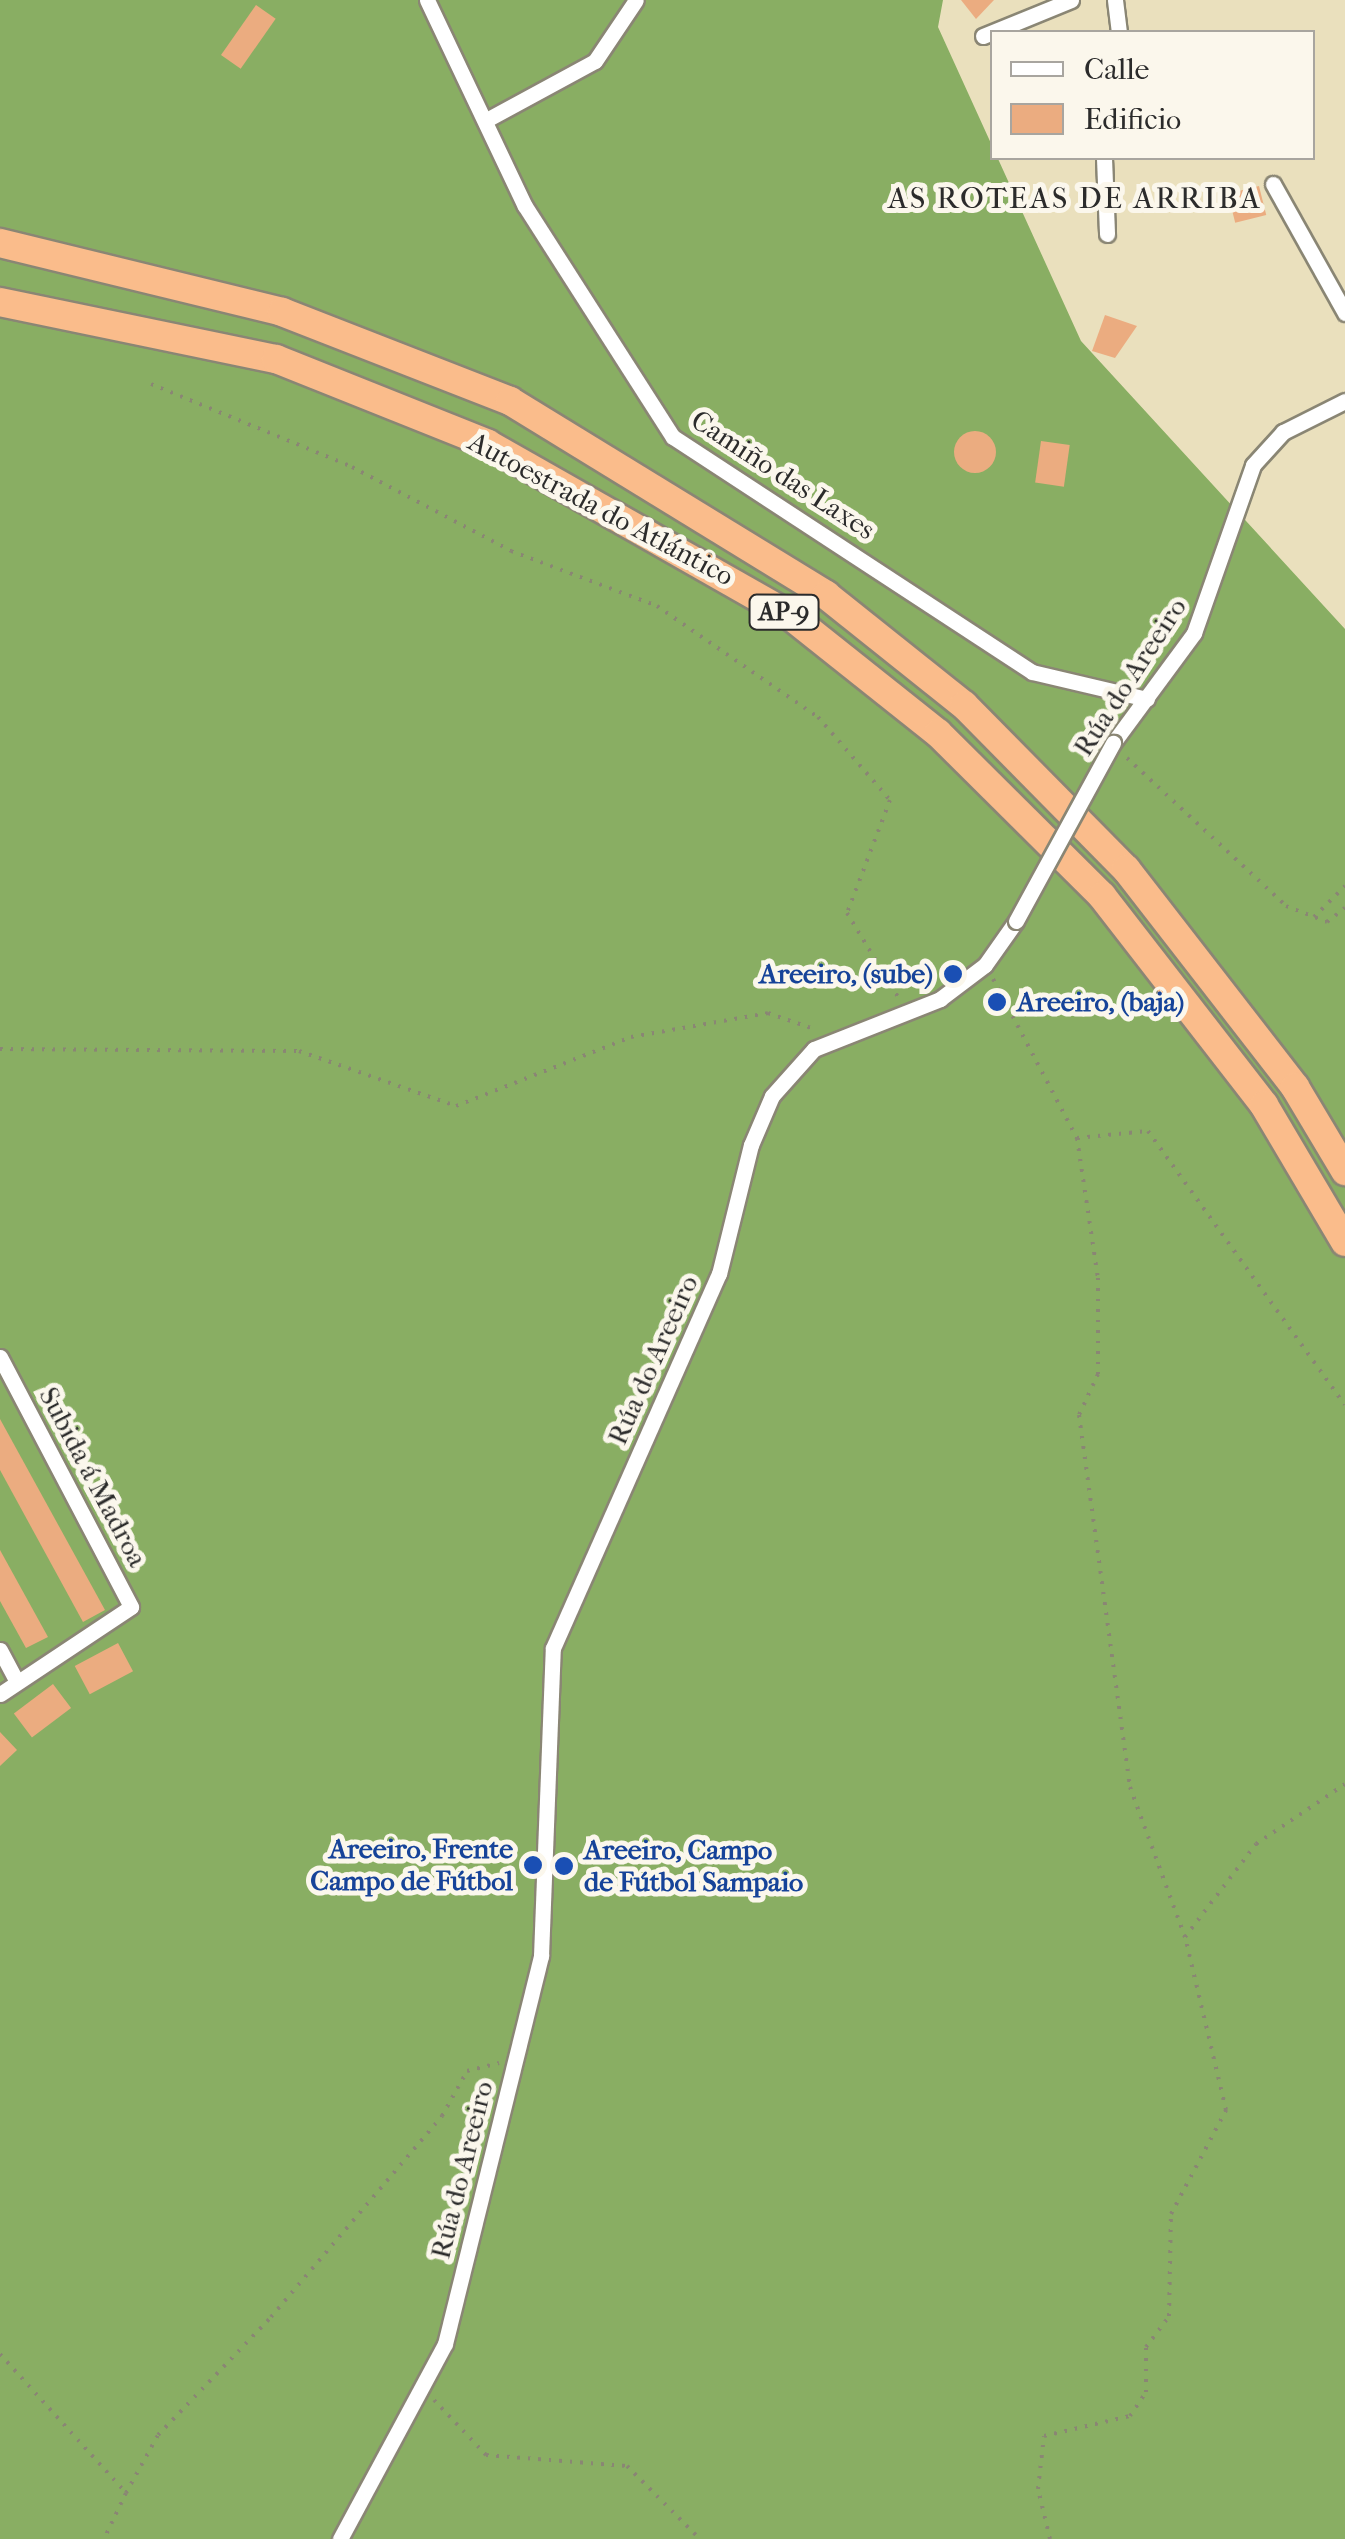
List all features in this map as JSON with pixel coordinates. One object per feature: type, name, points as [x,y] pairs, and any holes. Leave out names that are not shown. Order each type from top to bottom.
[{"type":"highway","name":"Autoestrada do Atlántico","points":[[0,243],[282,312],[510,401],[794,573],[964,706],[1126,869],[1296,1087],[1345,1172]]},
{"type":"highway","name":"Autoestrada do Atlántico","points":[[0,302],[276,359],[488,444],[792,617],[938,733],[1102,896],[1264,1105],[1345,1242]]},
{"type":"street","name":"Camiño das Laxes","points":[[427,0],[490,118],[525,206],[673,436],[1032,672],[1147,698]]},
{"type":"street","points":[[490,118],[595,61],[636,0]]},
{"type":"street","points":[[998,30],[1070,0]]},
{"type":"street","points":[[1116,0],[1119,30]]},
{"type":"street","points":[[983,36],[990,33]]},
{"type":"street","points":[[1104,160],[1107,234]]},
{"type":"street","points":[[1273,184],[1345,313]]},
{"type":"street","name":"Rúa do Areeiro","points":[[340,2539],[445,2344],[514,2063],[546,1915],[553,1648],[719,1274],[734,1196],[772,1096],[788,1072],[837,1038],[910,1014],[986,965],[1016,922],[1114,743],[1212,595],[1253,464],[1284,432],[1345,401]]},
{"type":"street","name":"Subida á Madroa","points":[[0,1357],[130,1597],[124,1616],[0,1694]]},
{"type":"street","points":[[0,1650],[18,1682]]},
{"type":"path","points":[[152,384],[437,510],[511,551],[658,606],[818,717],[890,800],[847,914],[910,1014]]},
{"type":"path","points":[[1114,743],[1235,864],[1314,917],[1328,922],[1345,908]]},
{"type":"path","points":[[1314,917],[1345,886]]},
{"type":"path","points":[[986,965],[1077,1138],[1098,1278],[1098,1374],[1079,1416],[1130,1787],[1186,1937],[1226,2110],[1170,2214],[1169,2316],[1146,2348],[1146,2392],[1130,2416],[1044,2436],[1038,2488],[1050,2539]]},
{"type":"path","points":[[0,1049],[299,1051],[456,1106],[632,1037],[768,1013],[837,1038]]},
{"type":"path","points":[[1077,1138],[1148,1131],[1345,1405]]},
{"type":"path","points":[[1186,1937],[1256,1844],[1345,1784]]},
{"type":"path","points":[[104,2539],[158,2435],[442,2116],[467,2071],[514,2063]]},
{"type":"path","points":[[0,2354],[126,2493]]},
{"type":"path","points":[[426,2382],[444,2420],[486,2455],[627,2466],[700,2539]]},
{"type":"green space","points":[[0,0],[943,0],[938,27],[990,141],[990,160],[999,160],[1081,341],[1345,629],[1345,2539],[0,2539]]},
{"type":"building","points":[[961,0],[994,0],[976,19]]},
{"type":"building","points":[[256,5],[276,19],[241,69],[221,55]]},
{"type":"building","points":[[1259,186],[1266,215],[1235,223],[1228,194]]},
{"type":"building","points":[[1105,315],[1137,326],[1115,358],[1092,351]]},
{"type":"building","points":[[975,431],[990,437],[996,452],[990,467],[975,473],[960,467],[954,452],[960,437]]},
{"type":"building","points":[[1041,441],[1070,445],[1064,487],[1035,483]]},
{"type":"building","points":[[0,1419],[105,1610],[83,1622],[0,1470]]},
{"type":"building","points":[[0,1550],[48,1637],[26,1648],[0,1601]]},
{"type":"building","points":[[118,1643],[133,1671],[90,1694],[75,1666]]},
{"type":"building","points":[[53,1684],[71,1708],[32,1737],[14,1713]]},
{"type":"building","points":[[0,1732],[17,1750],[0,1766]]},
{"type":"place","name":"Areeiro, (sube)","points":[[953,974]]},
{"type":"place","name":"Areeiro, (baja)","points":[[997,1002]]},
{"type":"place","name":"Areeiro, Frente Campo de Fútbol","points":[[533,1865]]},
{"type":"place","name":"Areeiro, Campo de Fútbol Sampaio","points":[[564,1866]]},
{"type":"district","name":"AS ROTEAS DE ARRIBA","points":[[1075,199]]}]
